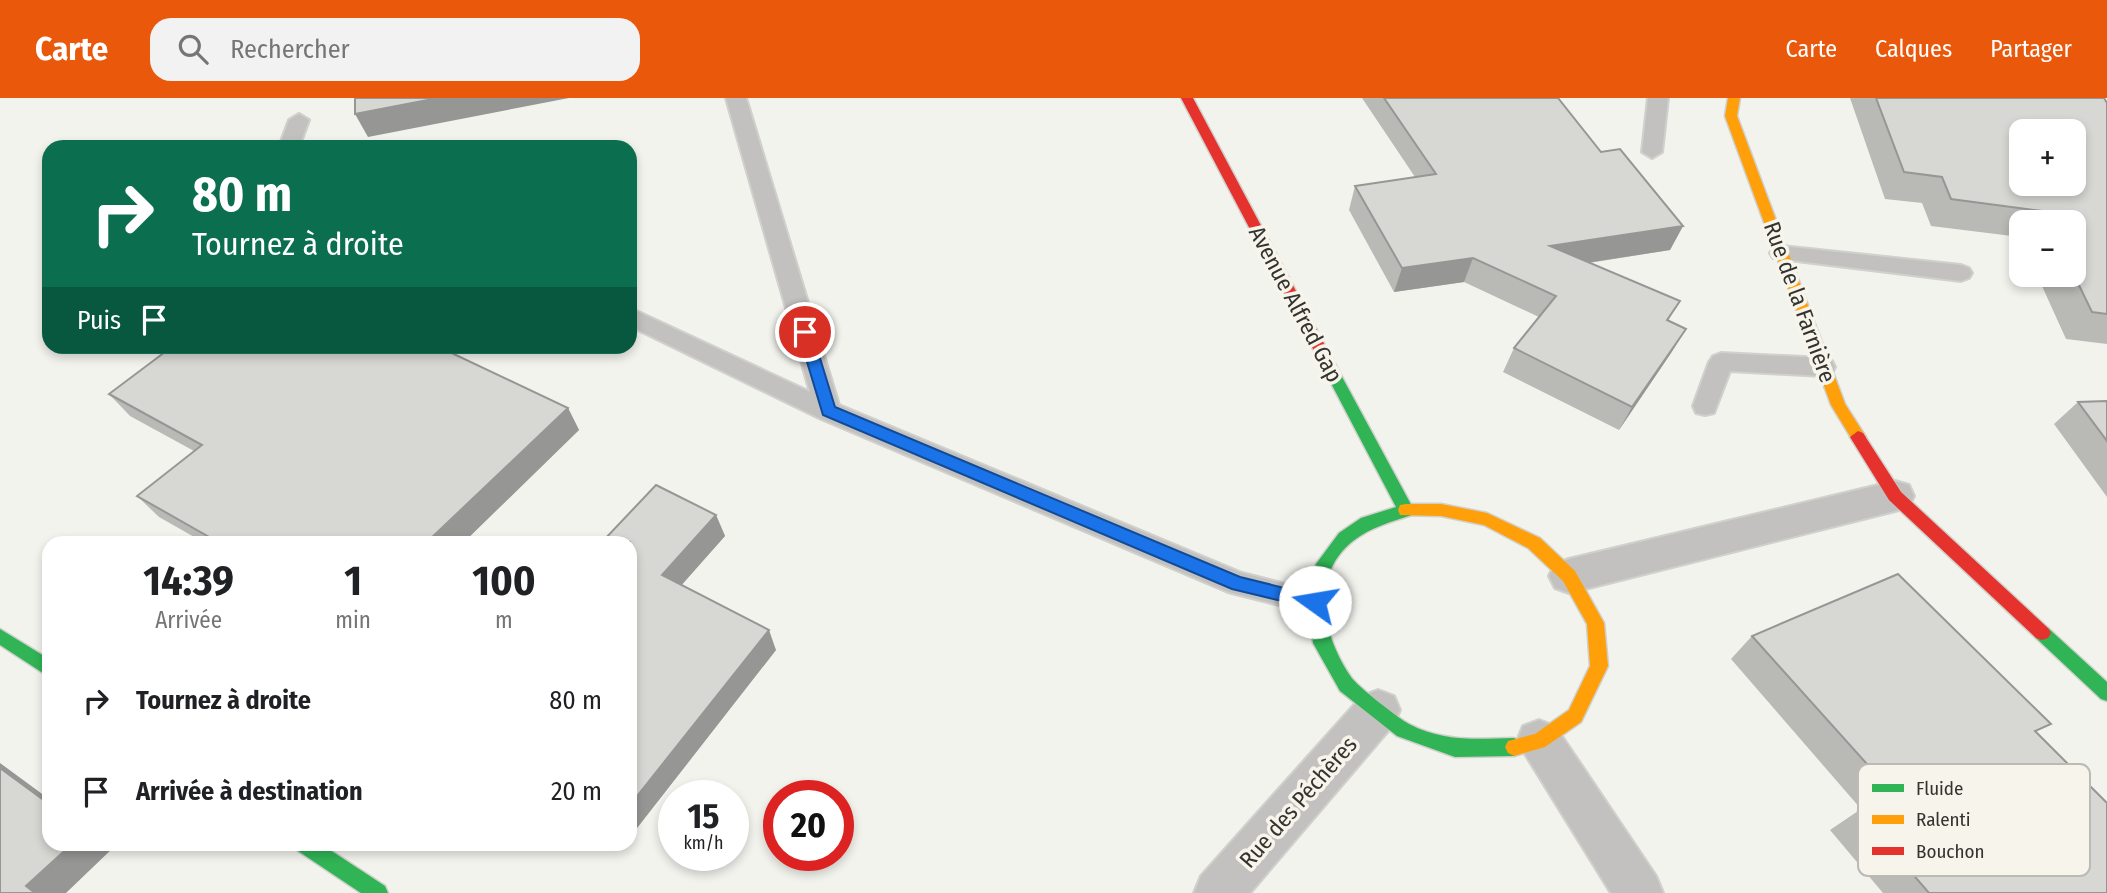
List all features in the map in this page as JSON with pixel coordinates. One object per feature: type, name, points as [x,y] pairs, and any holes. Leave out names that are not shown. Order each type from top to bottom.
[{"type":"street","name":"Avenue Alfred Gap","points":[[1187,98],[1406,510]]},
{"type":"street","name":"Rue de la Farnière","points":[[1734,98],[1731,116],[1838,405],[1895,496],[2107,693]]},
{"type":"street","points":[[1569,576],[1895,496]]},
{"type":"street","points":[[1406,510],[1441,510],[1487,519],[1534,544],[1569,576],[1595,623],[1599,666],[1575,716],[1539,741],[1507,749],[1455,748],[1403,730],[1346,685],[1322,643],[1315,602],[1322,569],[1345,538],[1367,523],[1406,510]]},
{"type":"street","points":[[0,636],[42,664]]},
{"type":"street","name":"Rue des Péchères","points":[[1219,893],[1378,710]]},
{"type":"street","points":[[1539,741],[1639,893]]},
{"type":"street","points":[[315,851],[378,893]]},
{"type":"lane","points":[[736,98],[828,411]]},
{"type":"lane","points":[[1652,152],[1658,98]]},
{"type":"lane","points":[[292,140],[299,120]]},
{"type":"lane","points":[[1781,253],[1961,273]]},
{"type":"lane","points":[[637,319],[828,411],[1238,584],[1315,602]]},
{"type":"lane","points":[[1705,406],[1721,362],[1823,367]]},
{"type":"building","points":[[355,98],[438,98],[355,114]]},
{"type":"building","points":[[1384,98],[1558,98],[1601,152],[1620,149],[1683,226],[1550,246],[1680,301],[1667,320],[1686,329],[1632,407],[1514,348],[1556,296],[1473,258],[1402,268],[1355,186],[1436,174]]},
{"type":"building","points":[[1876,98],[2104,98],[2107,103],[2107,314],[2092,312],[2080,287],[2086,287],[2086,210],[2034,210],[1951,199],[1942,177],[1904,172]]},
{"type":"building","points":[[162,354],[454,354],[568,408],[433,536],[207,536],[137,496],[202,445],[109,394]]},
{"type":"building","points":[[2107,401],[2107,441],[2078,402]]},
{"type":"building","points":[[656,485],[716,515],[662,575],[769,630],[637,796],[637,536],[608,536]]},
{"type":"building","points":[[1898,574],[2051,724],[2035,731],[2068,764],[1867,764],[1752,636]]},
{"type":"building","points":[[0,768],[42,799],[42,851],[64,851],[26,886],[35,893],[0,893]]},
{"type":"building","points":[[2090,786],[2107,803],[2107,893],[1929,893],[1914,876],[2090,876]]},
{"type":"traffic: fast","points":[[1330,368],[1406,510]]},
{"type":"traffic: fast","points":[[1406,510],[1367,523],[1345,538],[1322,569],[1315,602],[1322,643],[1346,685],[1403,730],[1455,748],[1514,747]]},
{"type":"traffic: fast","points":[[2042,633],[2107,693]]},
{"type":"traffic: fast","points":[[0,636],[42,664]]},
{"type":"traffic: fast","points":[[315,851],[378,893]]},
{"type":"traffic: slow","points":[[1734,98],[1731,116],[1838,405],[1858,437]]},
{"type":"traffic: slow","points":[[1406,510],[1441,510],[1487,519],[1534,543],[1569,576],[1595,623],[1599,666],[1575,716],[1539,741],[1514,747]]},
{"type":"traffic: jam","points":[[1187,98],[1330,368]]},
{"type":"traffic: jam","points":[[1858,437],[1895,496],[2042,633]]},
{"type":"route","points":[[805,332],[828,411],[1238,584],[1315,602]]}]
